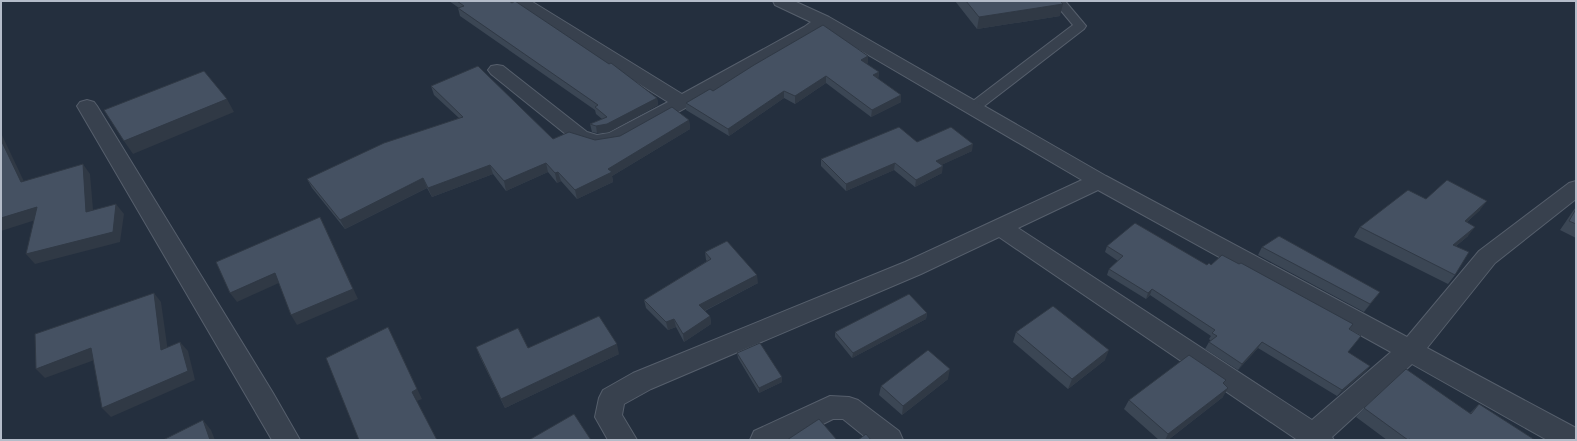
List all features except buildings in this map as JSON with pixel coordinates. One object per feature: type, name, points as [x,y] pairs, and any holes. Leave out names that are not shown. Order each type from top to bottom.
[{"type":"street","points":[[520,1],[592,48],[682,102]]},
{"type":"street","points":[[781,1],[823,21],[974,107],[1099,181],[1572,440]]},
{"type":"street","points":[[497,70],[580,136],[595,142],[614,139],[810,31],[823,21]]},
{"type":"street","points":[[87,106],[286,440]]},
{"type":"street","points":[[623,440],[608,417],[612,398],[642,381],[898,274],[1001,228],[1099,181]]},
{"type":"street","points":[[1001,228],[1314,439],[1410,351],[1487,256],[1576,188]]},
{"type":"street","points":[[764,440],[830,407],[849,408],[889,440]]},
{"type":"lane","points":[[974,107],[1080,26],[1059,1]]}]
